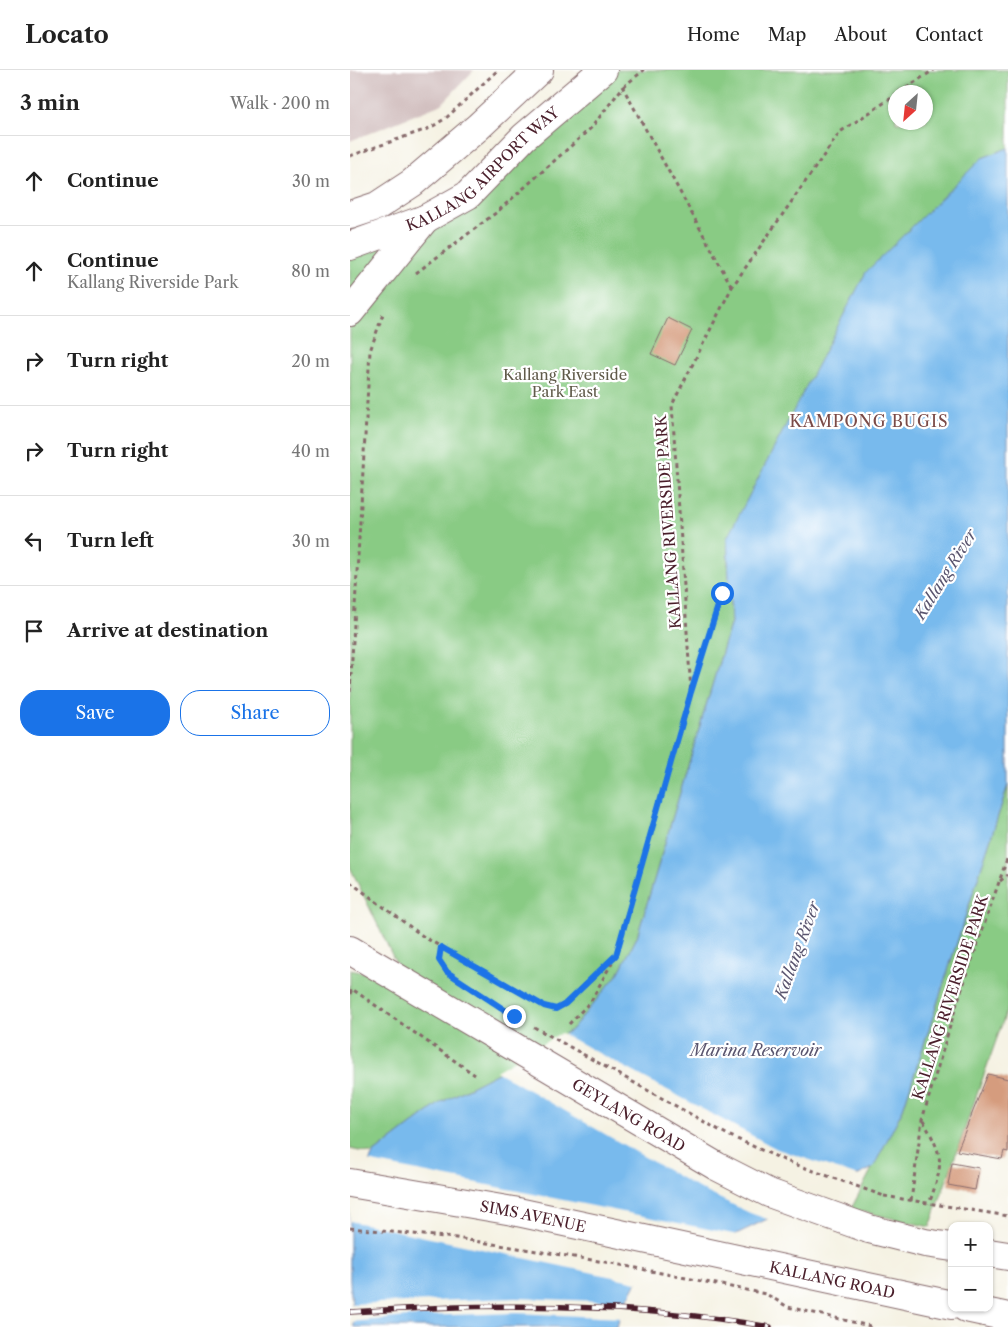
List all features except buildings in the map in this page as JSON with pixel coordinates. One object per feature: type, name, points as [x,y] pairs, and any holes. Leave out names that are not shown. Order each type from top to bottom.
[{"type":"main road","name":"KALLANG AIRPORT WAY","points":[[350,215],[376,206],[412,182],[478,127],[539,70]]},
{"type":"main road","name":"KALLANG AIRPORT WAY","points":[[350,246],[425,219],[468,195],[524,137],[615,79]]},
{"type":"main road","points":[[350,312],[425,219]]},
{"type":"main road","name":"GEYLANG ROAD","points":[[350,950],[716,1166],[769,1193],[869,1229],[948,1247]]},
{"type":"main road","name":"SIMS AVENUE","points":[[350,1182],[512,1211],[715,1253]]},
{"type":"main road","name":"KALLANG ROAD","points":[[715,1253],[948,1304]]},
{"type":"main road","points":[[993,1254],[1008,1256]]},
{"type":"main road","points":[[985,1312],[1008,1317]]},
{"type":"path","points":[[350,156],[430,128],[446,118],[498,70]]},
{"type":"path","points":[[412,276],[510,200],[591,128],[615,79],[644,70]]},
{"type":"path","points":[[910,85],[934,70]]},
{"type":"path","points":[[615,79],[732,287]]},
{"type":"path","name":"KALLANG RIVERSIDE PARK","points":[[569,1024],[591,1001],[616,955],[691,692],[672,405],[732,287],[840,132],[888,100]]},
{"type":"path","points":[[350,692],[370,351],[379,320],[388,306]]},
{"type":"path","points":[[691,692],[722,593]]},
{"type":"path","name":"KALLANG RIVERSIDE PARK","points":[[911,1201],[922,1120],[956,1006],[1008,856]]},
{"type":"path","name":"KALLANG RIVERSIDE PARK","points":[[999,882],[1008,875]]},
{"type":"path","points":[[350,882],[424,937],[544,1006],[556,1009],[565,1004],[616,955]]},
{"type":"path","points":[[441,947],[439,960],[447,972],[507,1011]]},
{"type":"path","points":[[351,991],[474,1075]]},
{"type":"path","points":[[531,1026],[728,1135],[786,1162],[884,1196],[1008,1216]]},
{"type":"path","points":[[922,1120],[938,1147],[940,1166],[929,1204]]},
{"type":"path","points":[[350,1228],[466,1240],[611,1263],[766,1294],[788,1308],[874,1327]]},
{"type":"shaded area","points":[[350,70],[474,70],[442,104],[350,141]]},
{"type":"green space","name":"Kallang Riverside Park East","points":[[603,70],[1008,70],[1008,148],[982,158],[727,538],[731,622],[637,937],[618,974],[571,1030],[498,1073],[440,1103],[373,1154],[350,1149],[350,970],[404,980],[350,867],[350,246],[425,219]]},
{"type":"green space","points":[[1008,785],[1008,1007],[930,1227],[851,1209],[903,1109]]},
{"type":"water","name":"Marina Reservoir","points":[[1008,148],[1008,785],[903,1109],[873,1168],[637,1282],[622,1309],[617,1327],[354,1327],[350,1281],[350,1202],[373,1154],[440,1103],[498,1073],[571,1030],[618,974],[637,937],[731,622],[727,538],[866,272],[982,158]]},
{"type":"pier","points":[[561,1033],[777,1149],[861,1177],[770,1220],[750,1213],[700,1189],[496,1071]]},
{"type":"pier","points":[[367,1161],[738,1235],[641,1283],[350,1221],[350,1196]]},
{"type":"pier","points":[[515,1298],[628,1302],[622,1318],[516,1313],[419,1316],[351,1322],[351,1304]]},
{"type":"railway","points":[[350,1312],[455,1307],[560,1307],[665,1313],[770,1327]]},
{"type":"district","name":"KAMPONG BUGIS","points":[[869,421]]},
{"type":"route","points":[[514,1016],[447,972],[439,960],[441,947],[544,1006],[556,1009],[565,1004],[616,955],[649,845],[691,692],[722,593]]},
{"type":"water label","name":"Kallang River","points":[[945,574]]},
{"type":"water label","name":"Kallang River","points":[[797,950]]}]
